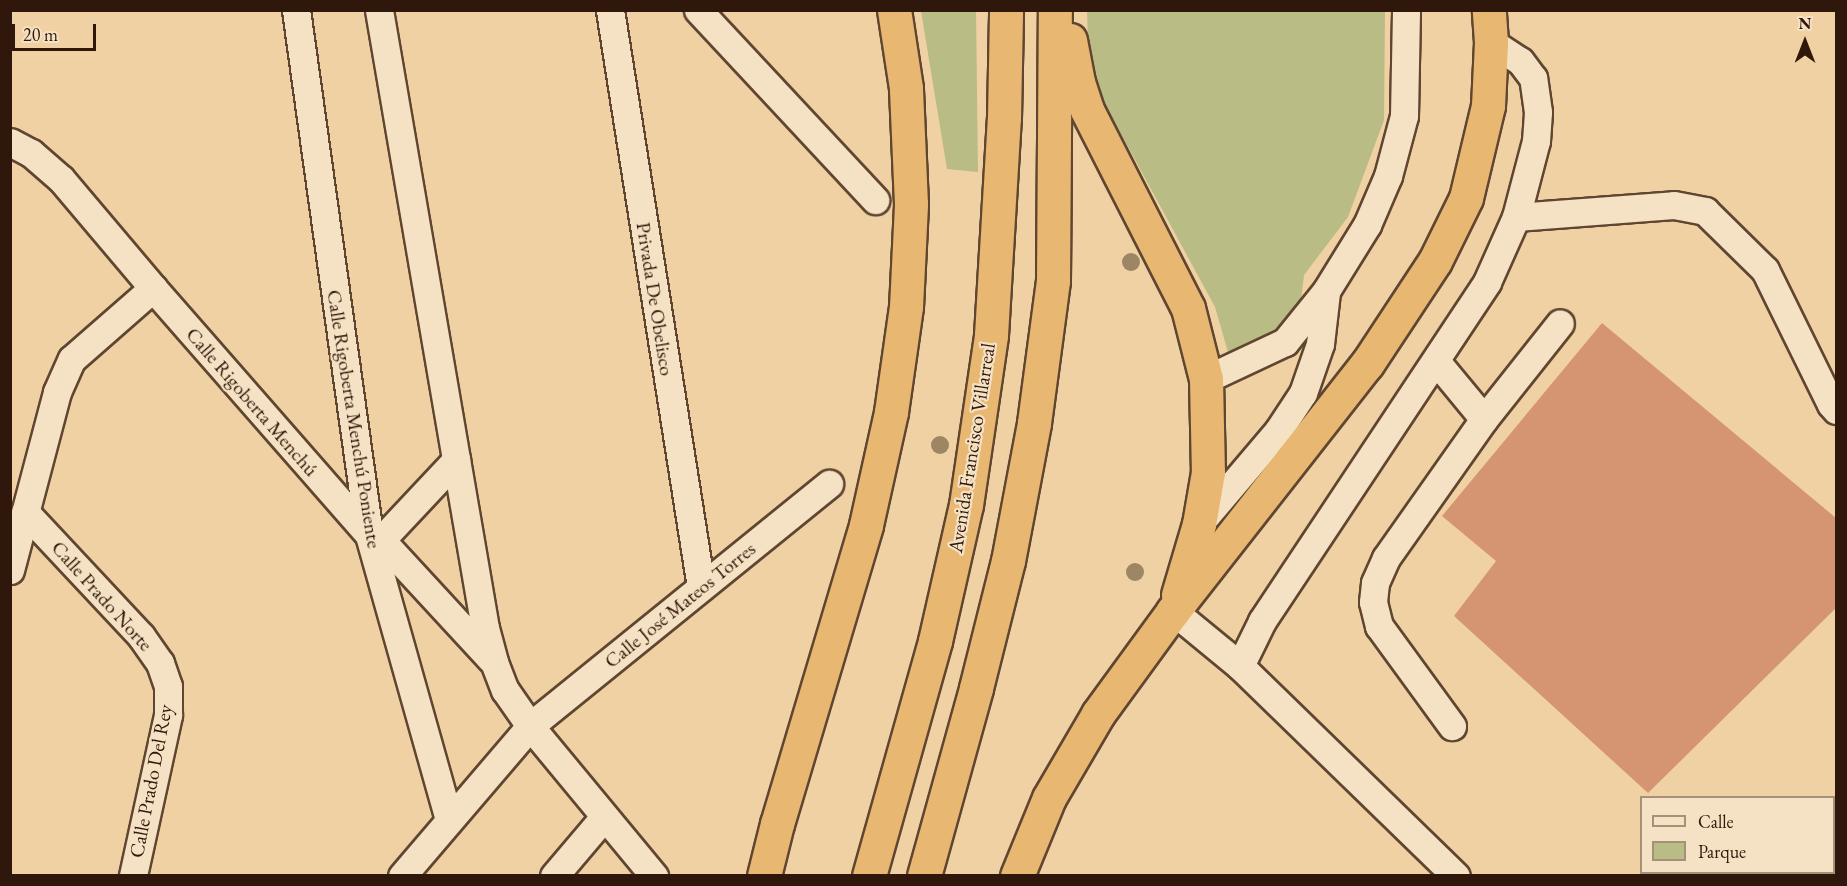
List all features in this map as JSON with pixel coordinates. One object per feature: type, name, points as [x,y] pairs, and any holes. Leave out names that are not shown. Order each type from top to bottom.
[{"type":"highway","points":[[764,876],[777,824],[866,525],[891,412],[906,307],[911,204],[906,88],[894,10]]},
{"type":"highway","name":"Avenida Francisco Villarreal","points":[[868,876],[935,641],[966,505],[991,335],[1004,118],[1006,10]]},
{"type":"highway","points":[[924,876],[976,688],[1008,561],[1034,423],[1053,281],[1055,10]]},
{"type":"highway","points":[[1066,10],[1077,82],[1088,110],[1188,308],[1206,379],[1208,472],[1199,524],[1173,611]]},
{"type":"highway","points":[[1017,876],[1049,798],[1098,714],[1173,611],[1366,364],[1435,261],[1466,198],[1488,106],[1490,26]]},
{"type":"highway","points":[[773,876],[777,824]]},
{"type":"street","name":"Calle Rigoberta Menchú Poniente","points":[[296,10],[375,538],[449,819]]},
{"type":"street","points":[[379,10],[485,628],[494,662],[505,690],[530,726],[654,876]]},
{"type":"street","name":"Privada De Obelisco","points":[[610,10],[701,587]]},
{"type":"street","points":[[698,10],[875,200]]},
{"type":"street","points":[[1206,379],[1285,342],[1326,291],[1367,225],[1388,176],[1404,116],[1406,10]]},
{"type":"street","points":[[1240,666],[1262,621],[1487,282],[1516,217],[1536,141],[1538,112],[1533,78],[1490,26]]},
{"type":"street","name":"Calle Rigoberta Menchú","points":[[10,142],[31,153],[61,179],[153,288],[375,538],[494,662]]},
{"type":"street","points":[[1516,217],[1674,205],[1705,211],[1765,270],[1836,410]]},
{"type":"street","points":[[10,570],[57,392],[72,359],[153,288]]},
{"type":"street","points":[[1199,524],[1278,432],[1303,393],[1320,344],[1326,291]]},
{"type":"street","points":[[1452,726],[1379,626],[1373,602],[1375,583],[1386,558],[1484,419],[1560,322]]},
{"type":"street","points":[[1436,361],[1484,419]]},
{"type":"street","points":[[375,538],[456,460]]},
{"type":"street","name":"Calle José Mateos Torres","points":[[449,819],[530,726],[829,484]]},
{"type":"street","name":"Calle Prado Norte","points":[[25,512],[141,636],[160,663],[168,686]]},
{"type":"street","points":[[1173,611],[1240,666],[1456,876]]},
{"type":"street","name":"Calle Prado Del Rey","points":[[133,876],[168,715],[168,686]]},
{"type":"street","points":[[554,876],[604,817]]},
{"type":"street","points":[[402,876],[449,819]]},
{"type":"green space","points":[[921,11],[976,11],[978,172],[947,169]]},
{"type":"green space","points":[[1087,11],[1385,11],[1384,120],[1348,217],[1304,275],[1299,317],[1249,360],[1228,352],[1215,307],[1089,75]]},
{"type":"building","points":[[1602,323],[1836,518],[1836,608],[1648,793],[1454,616],[1496,561],[1442,516]]}]
